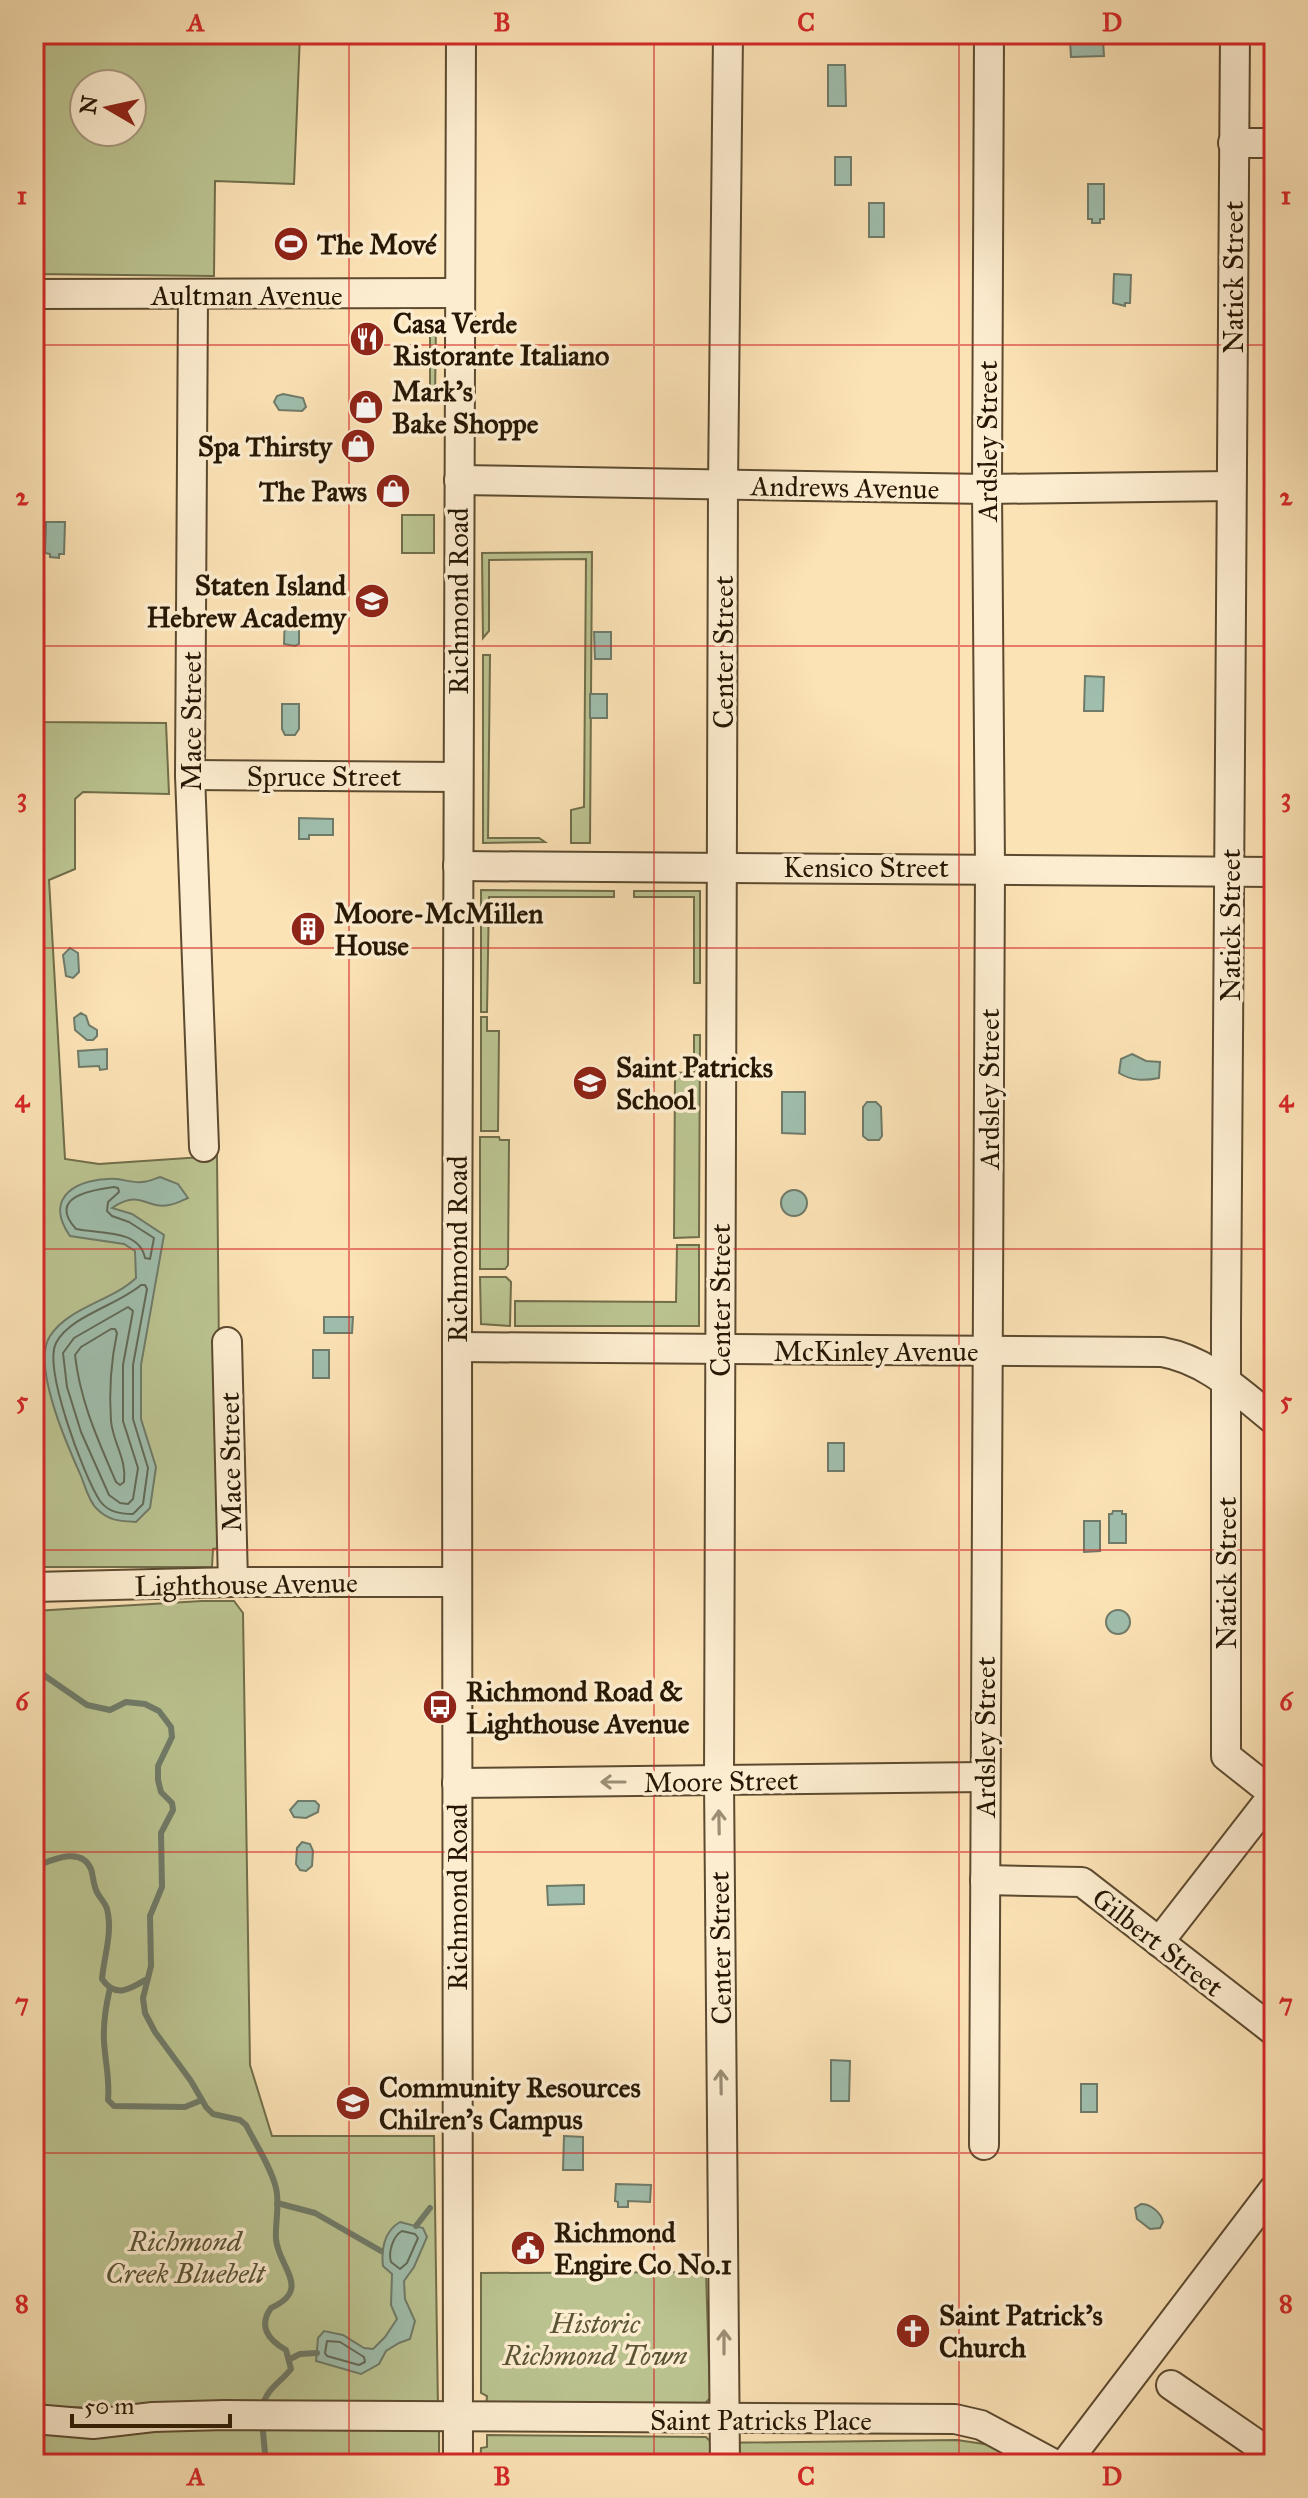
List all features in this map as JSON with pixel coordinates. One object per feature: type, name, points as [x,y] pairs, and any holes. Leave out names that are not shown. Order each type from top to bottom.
[{"type":"street","name":"Richmond Road","points":[[458,2464],[461,34]]},
{"type":"street","name":"Center Street","points":[[725,2464],[719,1781],[723,485],[728,34]]},
{"type":"street","name":"Ardsley Street","points":[[984,2145],[990,868],[987,489],[989,34]]},
{"type":"street","name":"Natick Street","points":[[1235,34],[1226,1756],[1274,1794]]},
{"type":"street","points":[[1233,143],[1274,143]]},
{"type":"street","name":"Aultman Avenue","points":[[34,294],[459,293]]},
{"type":"street","name":"Mace Street","points":[[193,296],[190,775],[204,1147]]},
{"type":"street","name":"Andrews Avenue","points":[[459,480],[987,489],[1231,486]]},
{"type":"street","name":"Spruce Street","points":[[190,775],[458,777]]},
{"type":"street","name":"Kensico Street","points":[[458,866],[1274,872]]},
{"type":"street","name":"Mace Street","points":[[227,1342],[233,1582]]},
{"type":"street","name":"McKinley Avenue","points":[[457,1347],[1162,1352],[1199,1364],[1268,1405]]},
{"type":"street","name":"Lighthouse Avenue","points":[[34,1587],[233,1582],[457,1582]]},
{"type":"street","name":"Moore Street","points":[[457,1783],[984,1777]]},
{"type":"street","points":[[1159,1942],[1274,1794]]},
{"type":"street","name":"Gilbert Street","points":[[985,1880],[1082,1882],[1274,2031]]},
{"type":"street","points":[[1065,2464],[1274,2189]]},
{"type":"street","points":[[1171,2385],[1274,2456]]},
{"type":"street","name":"Saint Patricks Place","points":[[34,2419],[93,2424],[153,2417],[225,2415],[955,2419],[981,2425],[1054,2464]]},
{"type":"green space","points":[[34,34],[300,34],[294,184],[215,181],[214,276],[34,274]]},
{"type":"green space","points":[[430,323],[436,323],[435,398],[430,398]]},
{"type":"green space","points":[[402,515],[434,515],[434,553],[402,553]]},
{"type":"green space","points":[[592,552],[590,843],[571,843],[571,810],[584,807],[586,559],[489,560],[489,631],[483,638],[482,553]]},
{"type":"green space","points":[[34,582],[44,633],[44,722],[166,723],[169,794],[83,792],[75,799],[75,869],[49,880],[65,1159],[99,1164],[217,1156],[221,1548],[213,1549],[212,1567],[34,1567]]},
{"type":"green space","points":[[483,655],[490,655],[488,838],[539,838],[545,842],[483,843]]},
{"type":"green space","points":[[481,890],[614,891],[614,897],[489,897],[487,1012],[481,1012]]},
{"type":"green space","points":[[634,891],[700,891],[700,983],[694,983],[694,897],[634,897]]},
{"type":"green space","points":[[481,1017],[487,1017],[487,1031],[499,1031],[498,1131],[481,1131]]},
{"type":"green space","points":[[694,1035],[700,1035],[699,1237],[674,1238],[675,1073],[694,1072]]},
{"type":"green space","points":[[480,1137],[509,1140],[508,1265],[505,1269],[480,1269]]},
{"type":"green space","points":[[677,1245],[699,1245],[699,1326],[515,1326],[515,1301],[676,1302]]},
{"type":"green space","points":[[480,1277],[506,1277],[511,1282],[510,1326],[481,1324]]},
{"type":"green space","name":"Richmond Creek Bluebelt","points":[[234,1601],[243,1613],[250,2065],[272,2136],[434,2136],[438,2410],[34,2407],[34,1611]]},
{"type":"green space","name":"Historic Richmond Town","points":[[706,2272],[710,2398],[703,2406],[486,2407],[487,2396],[481,2393],[481,2273]]},
{"type":"green space","name":"Historic Richmond Town","points":[[34,2424],[439,2425],[439,2464],[34,2464]]},
{"type":"green space","name":"Historic Richmond Town","points":[[487,2435],[706,2437],[712,2443],[957,2440],[991,2445],[1020,2464],[480,2464],[481,2448],[487,2447]]},
{"type":"water","points":[[1103,40],[1104,56],[1071,57],[1070,41]]},
{"type":"water","points":[[828,65],[845,65],[846,106],[828,106]]},
{"type":"water","points":[[835,157],[851,157],[851,185],[835,185]]},
{"type":"water","points":[[1088,184],[1104,184],[1104,219],[1100,219],[1100,223],[1092,223],[1092,219],[1088,219]]},
{"type":"water","points":[[869,203],[884,203],[884,237],[869,237]]},
{"type":"water","points":[[1114,274],[1131,275],[1130,303],[1125,303],[1125,306],[1113,303]]},
{"type":"water","points":[[283,394],[303,398],[306,407],[302,411],[279,410],[274,402],[277,396]]},
{"type":"water","points":[[46,522],[65,522],[64,554],[59,554],[59,558],[45,553]]},
{"type":"water","points":[[285,615],[299,616],[299,644],[295,646],[284,644]]},
{"type":"water","points":[[594,632],[611,632],[611,659],[595,659]]},
{"type":"water","points":[[1085,676],[1104,677],[1103,711],[1084,711]]},
{"type":"water","points":[[590,694],[607,694],[607,718],[590,718]]},
{"type":"water","points":[[282,704],[299,704],[299,729],[295,735],[285,735],[282,729]]},
{"type":"water","points":[[299,818],[333,819],[333,835],[309,835],[309,839],[299,839]]},
{"type":"water","points":[[70,948],[78,953],[79,972],[73,978],[66,976],[63,955]]},
{"type":"water","points":[[81,1013],[97,1030],[93,1040],[87,1040],[75,1030],[74,1018]]},
{"type":"water","points":[[107,1049],[107,1069],[100,1070],[99,1066],[79,1067],[78,1051]]},
{"type":"water","points":[[1132,1054],[1146,1061],[1160,1062],[1159,1078],[1138,1080],[1119,1073],[1121,1059]]},
{"type":"water","points":[[782,1092],[805,1092],[805,1134],[782,1133]]},
{"type":"water","points":[[867,1102],[876,1102],[881,1107],[882,1136],[879,1140],[868,1140],[863,1136],[863,1107]]},
{"type":"water","points":[[160,1177],[178,1184],[188,1198],[161,1206],[130,1200],[112,1208],[132,1214],[164,1235],[141,1365],[141,1419],[156,1467],[150,1508],[136,1522],[115,1520],[94,1506],[89,1498],[54,1406],[45,1366],[45,1349],[50,1336],[68,1318],[136,1278],[135,1251],[124,1244],[70,1236],[62,1222],[60,1210],[69,1192],[90,1181],[117,1179],[144,1182]]},
{"type":"water","points":[[794,1190],[803,1194],[807,1203],[803,1212],[794,1216],[785,1212],[781,1203],[785,1194]]},
{"type":"water","points":[[324,1317],[353,1317],[352,1333],[324,1333]]},
{"type":"water","points":[[313,1350],[329,1350],[329,1378],[313,1378]]},
{"type":"water","points":[[828,1443],[844,1443],[844,1471],[828,1471]]},
{"type":"water","points":[[1113,1511],[1126,1514],[1126,1543],[1109,1543],[1109,1514]]},
{"type":"water","points":[[1084,1521],[1100,1521],[1100,1551],[1084,1552]]},
{"type":"water","points":[[1118,1610],[1126,1614],[1130,1622],[1126,1630],[1118,1634],[1110,1630],[1106,1622],[1110,1614]]},
{"type":"water","points":[[298,1801],[315,1801],[319,1805],[318,1812],[306,1818],[294,1817],[290,1810]]},
{"type":"water","points":[[302,1842],[310,1844],[313,1851],[312,1866],[306,1871],[300,1870],[296,1864],[297,1848]]},
{"type":"water","points":[[584,1885],[584,1904],[548,1905],[547,1886]]},
{"type":"water","points":[[831,2060],[850,2061],[849,2101],[831,2101]]},
{"type":"water","points":[[1081,2084],[1097,2084],[1097,2112],[1081,2112]]},
{"type":"water","points":[[564,2136],[583,2137],[583,2170],[563,2170]]},
{"type":"water","points":[[616,2184],[651,2185],[650,2202],[628,2201],[628,2207],[618,2207],[615,2201]]},
{"type":"water","points":[[1141,2204],[1151,2207],[1160,2215],[1163,2222],[1160,2228],[1150,2229],[1137,2219],[1135,2208]]},
{"type":"water","points":[[400,2222],[423,2228],[427,2237],[404,2281],[405,2299],[415,2321],[410,2339],[386,2351],[379,2364],[361,2374],[316,2361],[318,2338],[324,2331],[343,2335],[364,2348],[373,2349],[397,2319],[391,2305],[392,2274],[383,2266],[383,2254],[390,2230]]},
{"type":"waterway","points":[[34,1663],[45,1676],[87,1705],[110,1710],[126,1702],[145,1704],[159,1711],[171,1727],[172,1737],[158,1766],[158,1780],[161,1792],[172,1803],[173,1810],[161,1833],[162,1887],[150,1916],[151,1966],[143,1998],[145,2013],[206,2107],[213,2114],[240,2120],[246,2125],[274,2180],[278,2201],[276,2239],[292,2285],[283,2301],[271,2308],[265,2327],[274,2342],[286,2350],[291,2369],[271,2390],[263,2406]]},
{"type":"waterway","points":[[34,1867],[73,1856],[86,1862],[109,1918],[102,1979],[118,1990],[129,1989],[147,1979]]},
{"type":"waterway","points":[[110,1988],[104,2034],[108,2100],[114,2106],[185,2107],[202,2100]]},
{"type":"waterway","points":[[277,2203],[315,2213],[381,2251]]},
{"type":"waterway","points":[[416,2226],[430,2208]]},
{"type":"waterway","points":[[290,2359],[300,2354],[317,2353]]},
{"type":"waterway","points":[[262,2421],[266,2464]]},
{"type":"place","name":"The Mové","points":[[291,244]]},
{"type":"place","name":"Casa Verde Ristorante Italiano","points":[[367,339]]},
{"type":"place","name":"Mark's Bake Shoppe","points":[[366,407]]},
{"type":"place","name":"Spa Thirsty","points":[[358,446]]},
{"type":"place","name":"The Paws","points":[[393,491]]},
{"type":"place","name":"Staten Island Hebrew Academy","points":[[372,601]]},
{"type":"place","name":"Moore-McMillen House","points":[[308,929]]},
{"type":"place","name":"Saint Patricks School","points":[[590,1083]]},
{"type":"place","name":"Richmond Road & Lighthouse Avenue","points":[[440,1707]]},
{"type":"place","name":"Community Resources Chilren's Campus","points":[[353,2103]]},
{"type":"place","name":"Richmond Engire Co No.1","points":[[528,2248]]},
{"type":"place","name":"Saint Patrick's Church","points":[[913,2331]]}]
